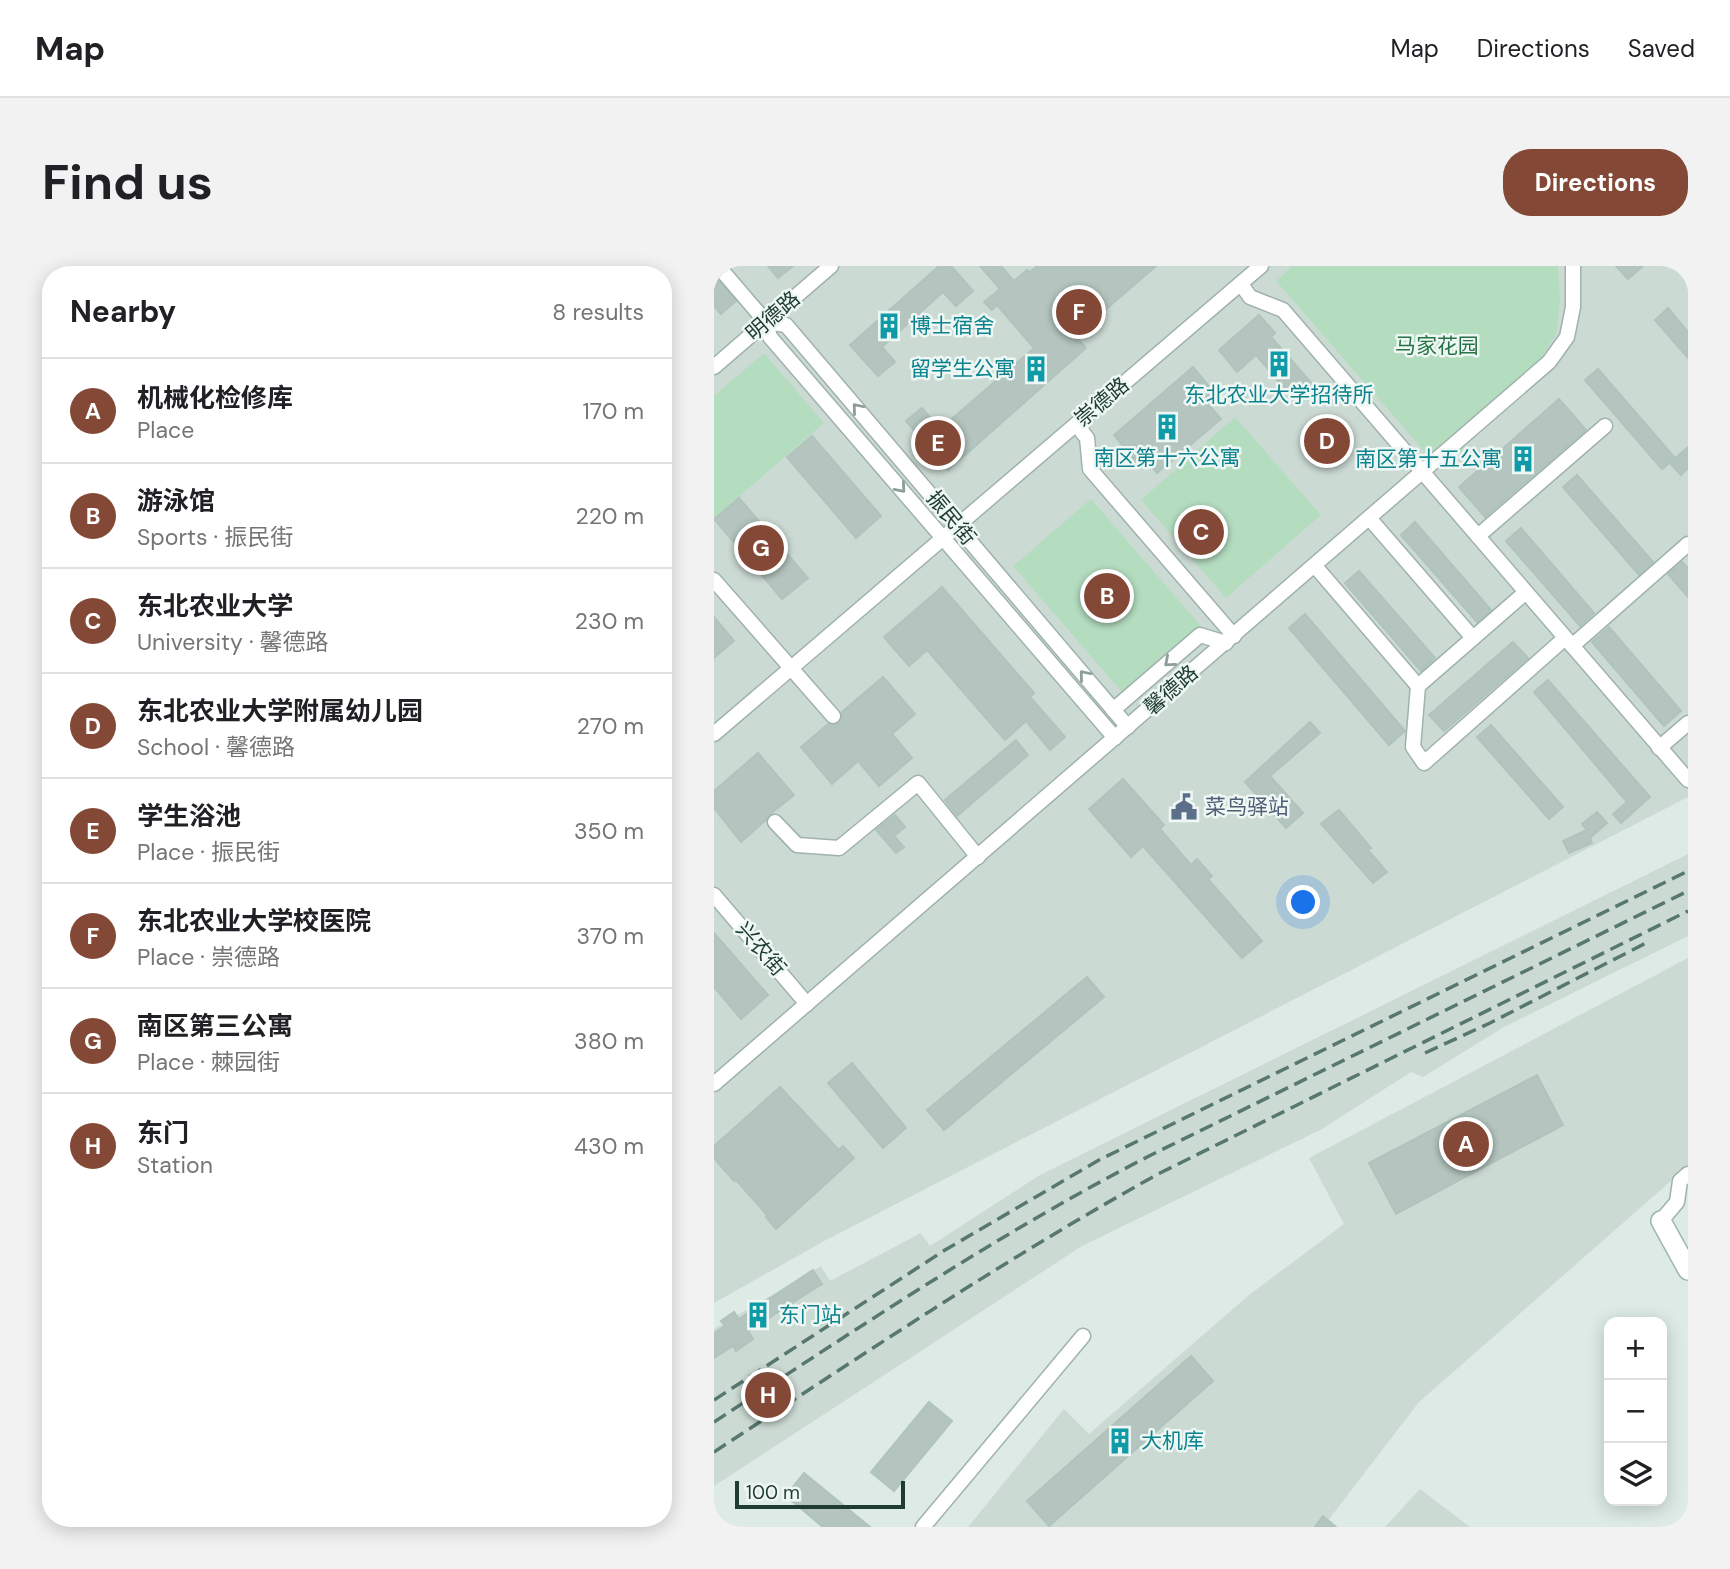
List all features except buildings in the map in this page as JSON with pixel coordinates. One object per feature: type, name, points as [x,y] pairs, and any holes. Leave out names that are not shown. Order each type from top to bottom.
[{"type":"street","name":"振民街","points":[[718,266],[766,322],[770,337],[1115,738]]},
{"type":"street","name":"明德路","points":[[714,367],[831,266]]},
{"type":"street","name":"馨德路","points":[[714,1084],[1549,362],[1567,337],[1573,307],[1573,266]]},
{"type":"street","points":[[1248,273],[1250,297],[1283,310],[1688,780]]},
{"type":"street","name":"崇德路","points":[[714,734],[1248,273]]},
{"type":"street","name":"振民街","points":[[766,322],[786,325],[1128,727]]},
{"type":"street","points":[[822,397],[837,384]]},
{"type":"street","points":[[1082,419],[1090,469],[1230,640]]},
{"type":"street","points":[[1478,536],[1605,426]]},
{"type":"street","points":[[873,456],[887,443]]},
{"type":"street","points":[[1370,519],[1473,638]]},
{"type":"street","points":[[1526,592],[1418,685],[1413,747],[1424,763],[1688,544]]},
{"type":"street","points":[[1315,566],[1418,685]]},
{"type":"street","points":[[714,580],[833,716]]},
{"type":"street","points":[[996,600],[1010,588]]},
{"type":"street","points":[[1113,710],[1200,635],[1230,640]]},
{"type":"street","points":[[1051,663],[1064,651]]},
{"type":"street","points":[[1659,748],[1688,723]]},
{"type":"street","points":[[775,822],[797,845],[839,848],[918,783],[978,857]]},
{"type":"street","name":"兴农街","points":[[714,895],[807,1004]]},
{"type":"street","points":[[1661,1221],[1677,1202],[1680,1181],[1688,1174]]},
{"type":"street","points":[[1661,1221],[1688,1207]]},
{"type":"street","points":[[1661,1221],[1688,1270]]},
{"type":"street","points":[[923,1527],[1083,1336]]},
{"type":"shaded area","points":[[714,266],[1688,266],[1688,797],[826,1240],[714,1303]]},
{"type":"shaded area","points":[[1688,854],[1688,936],[1504,1027],[1423,1077],[1411,1072],[1322,1129],[1082,1246],[714,1486],[714,1329],[821,1266],[830,1281],[921,1233],[930,1246],[1040,1175]]},
{"type":"shaded area","points":[[1688,958],[1688,1166],[1419,1402],[1323,1527],[968,1527],[1064,1409],[1089,1434],[1249,1295],[1344,1224],[1309,1158]]},
{"type":"shaded area","points":[[1420,1489],[1470,1527],[1385,1527]]},
{"type":"green space","name":"马家花园","points":[[1292,266],[1558,266],[1560,301],[1556,334],[1539,361],[1431,459],[1276,281]]},
{"type":"green space","points":[[764,353],[824,423],[714,518],[714,396]]},
{"type":"green space","points":[[1235,417],[1321,515],[1226,598],[1141,500]]},
{"type":"green space","points":[[1091,499],[1201,626],[1123,693],[1013,566]]},
{"type":"railway","points":[[714,1400],[945,1250],[1099,1160],[1688,871]]},
{"type":"railway","points":[[714,1422],[929,1283],[1094,1185],[1688,891]]},
{"type":"railway","points":[[714,1452],[990,1273],[1160,1173],[1688,911]]},
{"type":"railway","points":[[1425,1053],[1490,1023],[1650,941]]},
{"type":"place","name":"东北农业大学校医院","points":[[1079,312]]},
{"type":"place","name":"博士宿舍","points":[[889,326]]},
{"type":"place","name":"东北农业大学招待所","points":[[1279,364]]},
{"type":"place","name":"留学生公寓","points":[[1036,369]]},
{"type":"place","name":"南区第十六公寓","points":[[1167,427]]},
{"type":"place","name":"东北农业大学附属幼儿园","points":[[1327,441]]},
{"type":"place","name":"学生浴池","points":[[938,443]]},
{"type":"place","name":"南区第十五公寓","points":[[1523,459]]},
{"type":"place","name":"东北农业大学","points":[[1201,532]]},
{"type":"place","name":"南区第三公寓","points":[[761,548]]},
{"type":"place","name":"游泳馆","points":[[1107,596]]},
{"type":"place","name":"菜鸟驿站","points":[[1184,807]]},
{"type":"place","name":"机械化检修库","points":[[1466,1144]]},
{"type":"place","name":"东门站","points":[[758,1315]]},
{"type":"place","name":"东门","points":[[768,1395]]},
{"type":"place","name":"大机库","points":[[1120,1441]]}]
